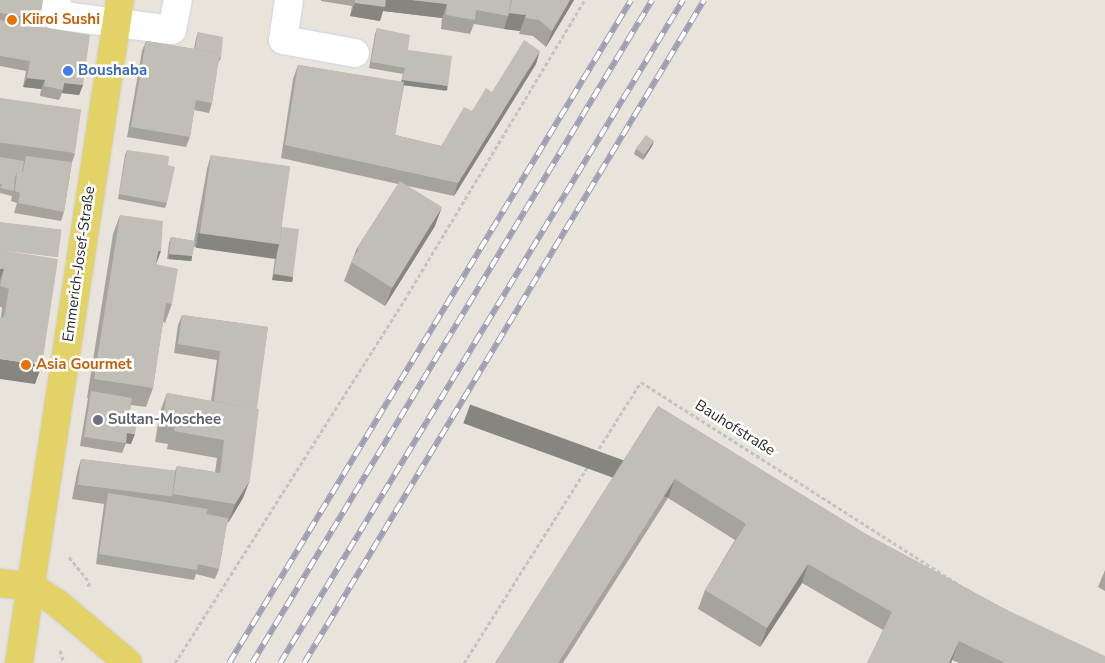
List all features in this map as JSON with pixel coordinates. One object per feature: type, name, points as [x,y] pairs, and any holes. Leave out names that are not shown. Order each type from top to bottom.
[{"type":"main road","name":"Emmerich-Josef-Straße","points":[[19,663],[32,587],[117,12]]},
{"type":"main road","points":[[0,583],[32,587],[58,603],[128,663]]},
{"type":"lane","points":[[57,0],[55,14],[117,12],[172,30],[178,0]]},
{"type":"lane","points":[[289,0],[283,40],[355,53]]},
{"type":"path","points":[[175,663],[408,294],[585,0]]},
{"type":"path","name":"Bauhofstraße","points":[[464,663],[641,382],[972,592]]},
{"type":"path","points":[[61,652],[64,663]]},
{"type":"building","points":[[0,0],[43,0],[40,19],[0,13]]},
{"type":"building","points":[[355,0],[386,0],[385,7],[355,3]]},
{"type":"building","points":[[411,0],[511,0],[508,16],[476,10],[475,20],[446,15],[447,4]]},
{"type":"building","points":[[512,0],[570,0],[552,31],[539,20],[525,18],[526,15],[509,13]]},
{"type":"building","points":[[0,20],[90,35],[83,85],[64,83],[63,90],[44,86],[45,80],[27,78],[30,61],[0,56]]},
{"type":"building","points":[[377,28],[410,35],[408,50],[452,56],[448,86],[402,80],[405,68],[371,62]]},
{"type":"building","points":[[198,32],[223,37],[221,58],[219,58],[220,53],[195,49]]},
{"type":"building","points":[[524,40],[540,51],[458,183],[285,145],[298,65],[404,82],[395,135],[441,146],[464,107],[472,111],[486,88],[492,92]]},
{"type":"building","points":[[146,41],[220,53],[212,103],[196,100],[190,137],[131,127]]},
{"type":"building","points":[[0,98],[81,109],[75,153],[0,142]]},
{"type":"building","points":[[646,135],[654,141],[644,155],[636,149]]},
{"type":"building","points":[[127,150],[169,156],[168,165],[175,167],[167,203],[119,194]]},
{"type":"building","points":[[211,155],[290,166],[279,244],[200,233]]},
{"type":"building","points":[[26,156],[72,162],[64,212],[18,203],[20,193],[15,191],[17,172],[23,172]]},
{"type":"building","points":[[0,157],[24,161],[22,172],[17,172],[15,177],[14,191],[0,188],[2,184],[0,184]]},
{"type":"building","points":[[400,181],[442,207],[392,288],[351,262],[359,249],[357,248]]},
{"type":"building","points":[[120,215],[163,221],[161,251],[158,251],[156,264],[178,269],[172,304],[166,303],[153,388],[94,379]]},
{"type":"building","points":[[0,222],[62,230],[58,257],[0,250]]},
{"type":"building","points":[[282,227],[299,229],[293,277],[274,274]]},
{"type":"building","points":[[171,237],[195,241],[192,256],[169,254]]},
{"type":"building","points":[[0,250],[58,259],[42,365],[0,359],[0,317],[4,317],[9,289],[0,286],[4,269],[0,269]]},
{"type":"building","points":[[182,315],[268,327],[257,409],[214,401],[220,351],[178,344]]},
{"type":"building","points":[[91,391],[132,398],[129,415],[138,416],[135,434],[127,433],[126,443],[84,437]]},
{"type":"building","points":[[167,393],[259,409],[250,480],[235,504],[173,494],[177,466],[220,473],[224,440],[174,431],[175,425],[162,423]]},
{"type":"building","points":[[658,406],[864,533],[1003,608],[1105,656],[1105,663],[1005,663],[959,641],[949,663],[867,663],[892,612],[808,564],[767,628],[705,590],[746,524],[675,479],[558,663],[495,663]]},
{"type":"building","points":[[81,459],[175,471],[172,496],[78,485]]},
{"type":"building","points":[[108,493],[208,509],[206,514],[228,518],[219,569],[198,564],[197,570],[99,554]]},
{"type":"railway","points":[[229,663],[631,0]]},
{"type":"railway","points":[[252,663],[652,0]]},
{"type":"railway","points":[[280,663],[683,0]]},
{"type":"railway","points":[[304,663],[704,0]]},
{"type":"place","name":"Kiiroi Sushi","points":[[12,20]]},
{"type":"place","name":"Boushaba","points":[[68,71]]},
{"type":"place","name":"Asia Gourmet","points":[[26,365]]},
{"type":"place","name":"Sultan-Moschee","points":[[98,420]]}]
